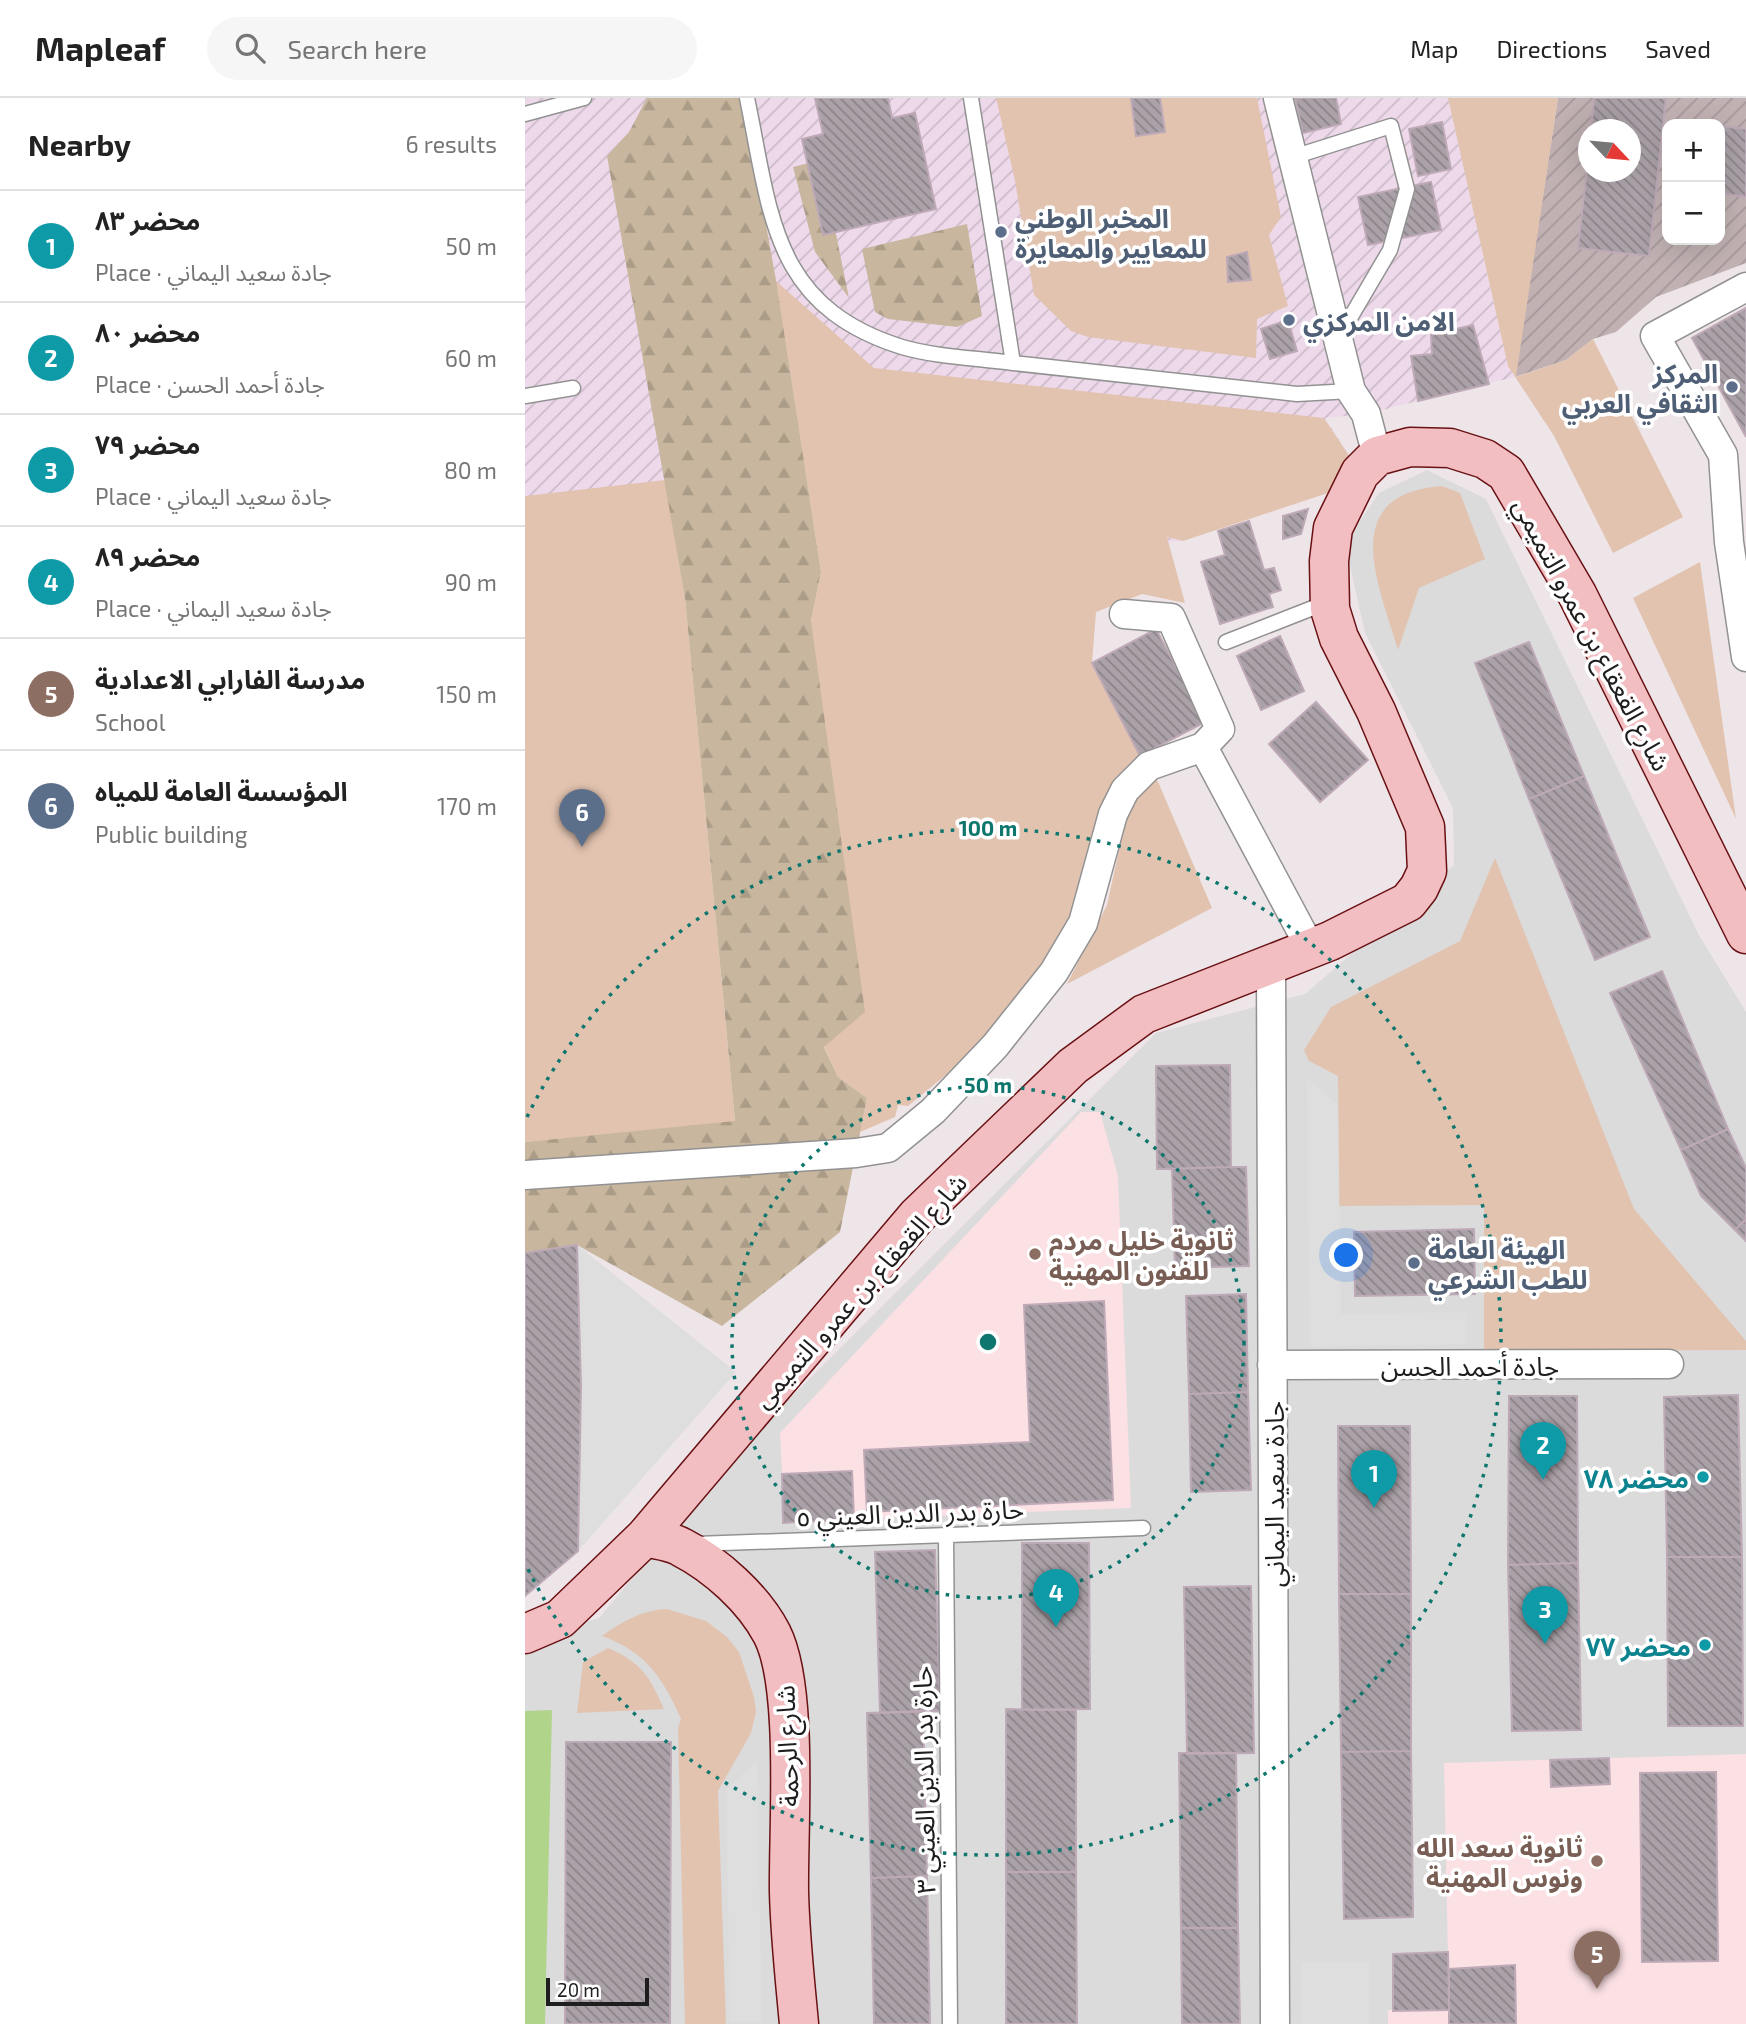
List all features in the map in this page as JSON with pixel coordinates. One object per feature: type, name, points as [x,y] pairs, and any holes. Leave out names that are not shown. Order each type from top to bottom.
[{"type":"main road","name":"شارع القعقاع بن عمرو التميمي","points":[[525,1634],[560,1619],[662,1541],[917,1216],[1073,1066],[1144,1014],[1311,949],[1408,902],[1427,871],[1425,827],[1376,712],[1339,638],[1330,601],[1329,561],[1333,528],[1360,472],[1377,456],[1410,447],[1450,448],[1485,459],[1506,473],[1577,594],[1741,911]]},
{"type":"main road","name":"شارع الرحمة","points":[[662,1541],[709,1564],[755,1608],[773,1635],[783,1669],[787,1703],[789,1895],[799,2024]]},
{"type":"street","points":[[1279,98],[1351,391],[1366,414],[1377,456]]},
{"type":"street","points":[[1746,287],[1655,335],[1723,455],[1729,542],[1746,657]]},
{"type":"street","points":[[525,1175],[856,1153],[888,1147],[933,1111],[995,1046],[1054,972],[1083,923],[1113,814],[1125,790],[1149,766],[1203,747],[1220,729],[1171,618],[1124,614]]},
{"type":"street","points":[[1203,747],[1311,949]]},
{"type":"street","name":"جادة سعيد اليماني","points":[[1271,965],[1275,2024]]},
{"type":"street","name":"جادة أحمد الحسن","points":[[1272,1365],[1669,1364]]},
{"type":"lane","points":[[525,114],[584,98]]},
{"type":"lane","points":[[747,98],[775,233],[797,277],[843,321],[903,347],[1013,363],[1297,394],[1351,391]]},
{"type":"lane","points":[[971,98],[1013,363]]},
{"type":"lane","points":[[1293,157],[1391,126],[1407,189],[1390,250],[1338,338]]},
{"type":"lane","points":[[525,396],[573,388]]},
{"type":"lane","points":[[1226,642],[1330,601]]},
{"type":"lane","name":"حارة بدر الدين العيني ٥","points":[[662,1541],[1143,1528]]},
{"type":"lane","name":"حارة بدر الدين العيني ٣","points":[[946,1535],[950,2024]]},
{"type":"shaded area","name":"المخبر الوطني للمعايير والمعايرة","points":[[525,98],[1448,98],[1508,365],[1515,377],[1366,414],[1325,418],[1352,460],[1183,541],[1170,542],[1070,445],[665,480],[525,535]]},
{"type":"shaded area","points":[[996,98],[1257,98],[1281,217],[1269,235],[1288,306],[1257,319],[1256,358],[1088,337],[1071,331],[1034,295],[1015,181]]},
{"type":"shaded area","points":[[1448,98],[1558,98],[1516,377],[1566,360],[1593,339],[1683,517],[1613,553],[1554,436],[1508,366]]},
{"type":"shaded area","points":[[1558,98],[1746,98],[1746,263],[1656,297],[1616,332],[1593,339],[1566,360],[1515,377]]},
{"type":"shaded area","points":[[776,281],[874,368],[1324,418],[1352,460],[1331,492],[1183,541],[1167,537],[1185,603],[1142,594],[1096,612],[1092,663],[1140,756],[1074,919],[1049,958],[1004,1016],[947,1074],[908,1106],[898,1105],[895,1117],[860,1132],[867,1098],[838,1077],[824,1046],[811,621],[821,572]]},
{"type":"shaded area","points":[[1427,470],[1486,499],[1699,935],[1746,1012],[1746,2024],[525,2024],[525,1640],[599,1618],[756,1432],[1156,1033],[1305,994],[1454,865],[1453,808],[1365,633],[1345,543],[1379,493]]},
{"type":"shaded area","points":[[665,480],[685,598],[735,1122],[525,1142],[525,496]]},
{"type":"shaded area","points":[[1442,486],[1460,493],[1485,559],[1419,588],[1398,650],[1376,572],[1373,547],[1376,524],[1388,506],[1409,493]]},
{"type":"shaded area","points":[[1700,562],[1736,819],[1633,598]]},
{"type":"shaded area","points":[[1156,777],[1212,908],[1067,984],[1107,905],[1124,828],[1136,796]]},
{"type":"shaded area","points":[[1495,858],[1634,1209],[1746,1341],[1746,1350],[1484,1351],[1484,1205],[1339,1206],[1338,1076],[1309,1061],[1304,1050],[1331,1007],[1460,941]]},
{"type":"shaded area","points":[[1307,1078],[1338,1105],[1341,1314],[1466,1312],[1466,1344],[1310,1347]]},
{"type":"shaded area","name":"ثانوية خليل مردم للفنون المهنية","points":[[1081,1112],[1100,1112],[1118,1176],[1131,1508],[854,1519],[852,1471],[782,1474],[780,1433]]},
{"type":"shaded area","points":[[577,1245],[736,1372],[578,1551],[581,1386]]},
{"type":"shaded area","points":[[667,1609],[706,1621],[727,1637],[739,1652],[754,1697],[756,1712],[751,1733],[718,1791],[726,2024],[685,2024],[678,1728],[681,1719],[660,1679],[642,1658],[602,1636],[632,1618]]},
{"type":"shaded area","points":[[608,1648],[637,1665],[654,1688],[664,1709],[577,1713],[583,1662]]},
{"type":"shaded area","name":"ثانوية سعد الله ونوس المهنية","points":[[1746,1754],[1746,2024],[1388,2024],[1388,2010],[1449,2010],[1444,1763]]},
{"type":"shaded area","points":[[757,1761],[762,2022],[730,2022],[726,1789]]},
{"type":"shaded area","points":[[1301,1962],[1369,1962],[1369,2024],[1301,2024]]},
{"type":"green space","points":[[647,98],[743,98],[776,280],[821,572],[811,621],[865,1012],[824,1047],[838,1077],[867,1098],[840,1232],[722,1326],[577,1245],[525,1253],[525,1142],[735,1121],[685,598],[607,156],[629,132]]},
{"type":"green space","points":[[821,160],[849,298],[815,252],[793,167]]},
{"type":"green space","points":[[967,224],[982,316],[957,327],[888,319],[875,312],[862,249]]},
{"type":"green space","points":[[552,1710],[545,2024],[525,2024],[525,1711]]},
{"type":"building","points":[[815,98],[888,98],[892,118],[915,113],[936,209],[823,235],[802,139],[823,134]]},
{"type":"building","points":[[1131,98],[1160,98],[1165,132],[1136,136]]},
{"type":"building","points":[[1295,98],[1336,98],[1341,124],[1303,133]]},
{"type":"building","points":[[1594,98],[1666,98],[1649,256],[1578,248],[1585,182],[1641,182],[1641,119],[1592,119]]},
{"type":"building","points":[[1442,122],[1451,169],[1418,176],[1409,129]]},
{"type":"building","points":[[1725,127],[1746,129],[1746,197],[1725,194]]},
{"type":"building","points":[[1431,182],[1441,230],[1368,245],[1358,197]]},
{"type":"building","points":[[1247,252],[1251,280],[1228,282],[1227,257]]},
{"type":"building","name":"المركز الثقافي العربي","points":[[1746,308],[1746,437],[1692,338]]},
{"type":"building","points":[[1288,320],[1297,351],[1270,359],[1261,329]]},
{"type":"building","points":[[1473,325],[1489,384],[1418,401],[1411,356],[1432,354],[1431,335]]},
{"type":"building","points":[[1308,509],[1301,534],[1283,539],[1283,516]]},
{"type":"building","points":[[1249,521],[1264,570],[1274,568],[1281,590],[1269,594],[1273,607],[1220,624],[1201,562],[1225,555],[1218,531]]},
{"type":"building","points":[[1156,629],[1205,722],[1140,756],[1092,663]]},
{"type":"building","points":[[1280,636],[1304,691],[1261,710],[1237,656]]},
{"type":"building","points":[[1529,642],[1584,776],[1529,799],[1475,663]]},
{"type":"building","points":[[1316,702],[1368,760],[1320,802],[1269,744]]},
{"type":"building","points":[[1584,776],[1650,937],[1595,960],[1529,799]]},
{"type":"building","points":[[1662,971],[1728,1129],[1681,1150],[1610,993]]},
{"type":"building","points":[[1230,1065],[1231,1167],[1157,1169],[1156,1066]]},
{"type":"building","points":[[1728,1129],[1746,1168],[1746,1219],[1735,1230],[1701,1196],[1681,1150]]},
{"type":"building","points":[[1246,1167],[1249,1266],[1175,1268],[1172,1169]]},
{"type":"building","points":[[1746,1219],[1746,1241],[1735,1230]]},
{"type":"building","name":"الهيئة العامة للطب الشرعي","points":[[1474,1229],[1475,1294],[1355,1296],[1354,1232]]},
{"type":"building","points":[[577,1245],[581,1386],[578,1551],[525,1596],[525,1253]]},
{"type":"building","points":[[1246,1294],[1248,1392],[1189,1394],[1186,1296]]},
{"type":"building","points":[[1104,1301],[1113,1500],[867,1512],[864,1450],[1030,1442],[1024,1305]]},
{"type":"building","points":[[1248,1392],[1251,1490],[1191,1492],[1189,1394]]},
{"type":"building","name":"محضر ٧٨","points":[[1738,1395],[1742,1557],[1667,1557],[1664,1397]]},
{"type":"building","points":[[1509,1396],[1577,1396],[1578,1563],[1508,1565]]},
{"type":"building","points":[[1338,1426],[1410,1426],[1411,1594],[1339,1594]]},
{"type":"building","points":[[852,1471],[854,1519],[783,1523],[782,1474]]},
{"type":"building","points":[[1022,1543],[1089,1543],[1090,1709],[1022,1710]]},
{"type":"building","points":[[935,1550],[940,1711],[880,1713],[875,1552]]},
{"type":"building","name":"محضر ٧٧","points":[[1667,1557],[1742,1557],[1743,1726],[1668,1726]]},
{"type":"building","points":[[1578,1563],[1581,1730],[1512,1731],[1508,1565]]},
{"type":"building","points":[[1251,1586],[1254,1753],[1187,1754],[1184,1587]]},
{"type":"building","points":[[1339,1594],[1411,1594],[1411,1751],[1341,1752]]},
{"type":"building","points":[[1006,1709],[1076,1710],[1076,1872],[1006,1872]]},
{"type":"building","points":[[923,1711],[927,1876],[871,1878],[867,1713]]},
{"type":"building","points":[[566,1742],[671,1742],[670,2024],[565,2024]]},
{"type":"building","points":[[1411,1751],[1413,1917],[1344,1919],[1341,1752]]},
{"type":"building","points":[[1179,1753],[1236,1753],[1238,1928],[1181,1928]]},
{"type":"building","points":[[1609,1758],[1610,1784],[1551,1787],[1550,1760]]},
{"type":"building","points":[[1716,1772],[1718,1961],[1642,1962],[1640,1773]]},
{"type":"building","points":[[1006,1872],[1076,1872],[1077,2024],[1006,2024]]},
{"type":"building","points":[[927,1876],[930,2024],[874,2024],[871,1878]]},
{"type":"building","points":[[1181,1928],[1238,1928],[1240,2024],[1182,2024]]},
{"type":"building","points":[[1448,1952],[1449,2010],[1393,2011],[1393,1954]]},
{"type":"building","points":[[1515,1965],[1516,2024],[1449,2024],[1449,1969]]},
{"type":"place","name":"المخبر الوطني للمعايير والمعايرة","points":[[1001,232]]},
{"type":"place","name":"الامن المركزي","points":[[1289,320]]},
{"type":"place","name":"المركز الثقافي العربي","points":[[1732,387]]},
{"type":"place","name":"المؤسسة العامة للمياه","points":[[582,847]]},
{"type":"place","name":"ثانوية خليل مردم للفنون المهنية","points":[[1035,1254]]},
{"type":"place","name":"الهيئة العامة للطب الشرعي","points":[[1414,1263]]},
{"type":"place","name":"محضر ٧٨","points":[[1703,1477]]},
{"type":"place","name":"محضر ٨٠","points":[[1543,1480]]},
{"type":"place","name":"محضر ٨٣","points":[[1374,1508]]},
{"type":"place","name":"محضر ٨٩","points":[[1056,1627]]},
{"type":"place","name":"محضر ٧٩","points":[[1545,1644]]},
{"type":"place","name":"محضر ٧٧","points":[[1705,1645]]},
{"type":"place","name":"ثانوية سعد الله ونوس المهنية","points":[[1597,1861]]},
{"type":"place","name":"مدرسة الفارابي الاعدادية","points":[[1597,1989]]}]
